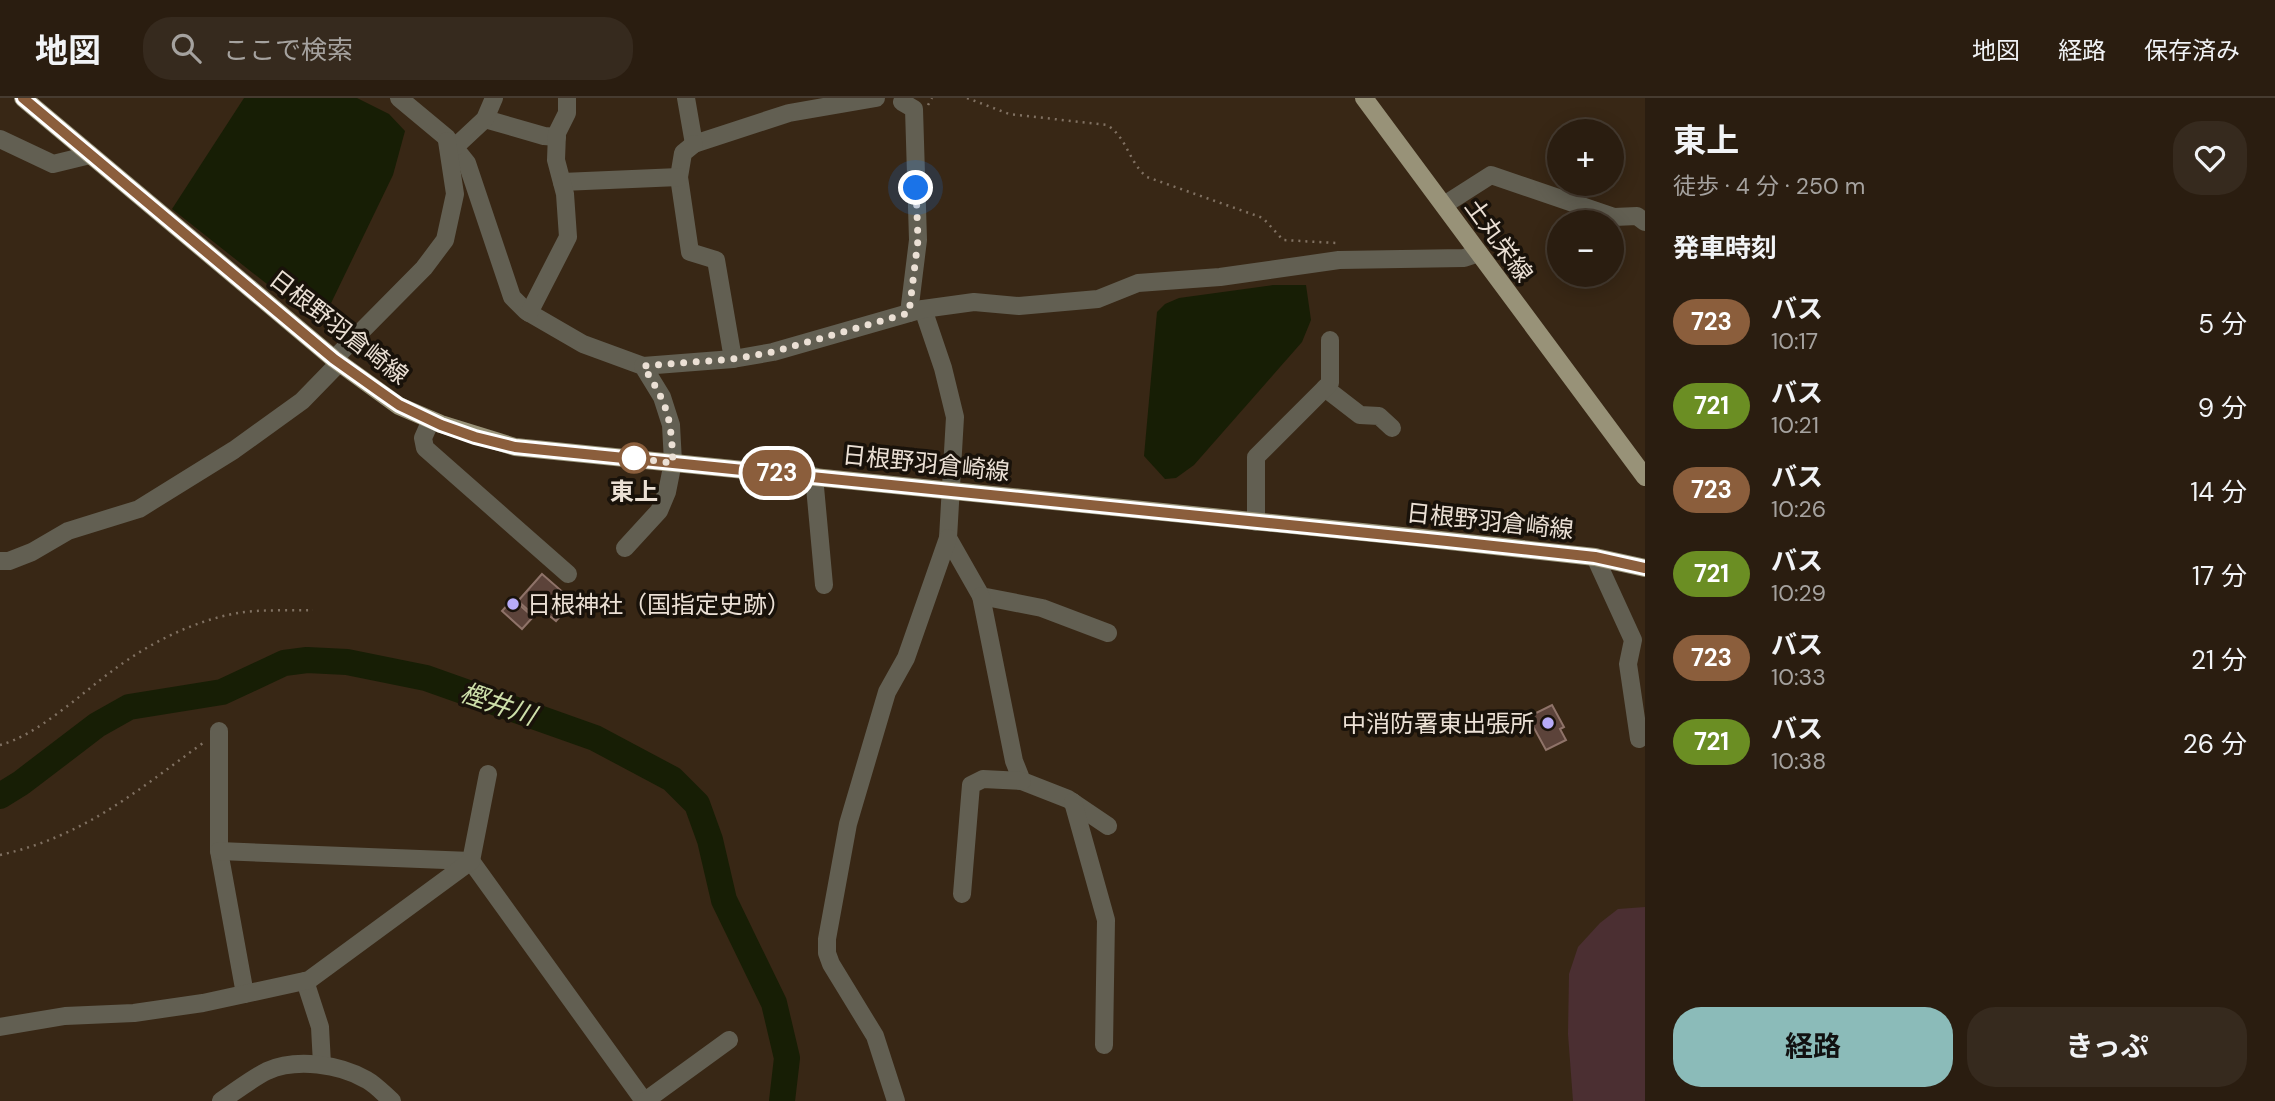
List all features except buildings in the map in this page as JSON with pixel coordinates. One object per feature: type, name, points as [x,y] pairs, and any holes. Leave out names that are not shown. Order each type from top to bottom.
[{"type":"main road","name":"日根野羽倉崎線","points":[[23,98],[337,361],[399,405],[475,437],[515,447],[1595,557],[1645,568]]},
{"type":"main road","name":"土丸栄線","points":[[1364,98],[1645,478]]},
{"type":"street","points":[[398,98],[451,142],[467,163],[512,297],[529,313],[583,344],[643,366],[733,359],[773,352],[916,311],[974,302],[1019,306],[1098,299],[1138,282],[1220,277],[1339,260],[1464,258],[1479,253]]},
{"type":"street","points":[[451,142],[485,119],[494,98]]},
{"type":"street","points":[[529,313],[568,237],[562,182],[556,160],[557,136],[567,113],[567,98]]},
{"type":"street","points":[[686,98],[694,144]]},
{"type":"street","points":[[733,359],[716,260],[690,252],[678,177],[683,153],[694,144],[789,113],[876,98]]},
{"type":"street","points":[[896,1101],[875,1036],[831,964],[827,953],[827,939],[848,824],[887,692],[906,658],[948,538],[955,417],[943,368],[916,311],[918,240],[914,109],[897,99]]},
{"type":"street","points":[[485,119],[544,136],[557,136]]},
{"type":"street","points":[[0,139],[53,164],[90,155]]},
{"type":"street","points":[[0,561],[9,561],[32,552],[68,531],[99,523],[149,503],[234,450],[302,401],[425,268],[445,240],[455,194],[451,142]]},
{"type":"street","points":[[1444,205],[1491,175],[1614,217],[1637,216],[1645,222]]},
{"type":"street","points":[[562,182],[678,177]]},
{"type":"street","points":[[1256,522],[1256,457],[1330,383],[1330,340]]},
{"type":"street","points":[[625,548],[659,510],[667,492],[673,463],[671,425],[662,397],[643,366]]},
{"type":"street","points":[[1325,388],[1360,415],[1379,416],[1392,428]]},
{"type":"street","points":[[431,420],[423,438],[425,448],[568,574]]},
{"type":"street","points":[[814,476],[824,585]]},
{"type":"street","points":[[948,538],[981,596],[1014,761],[1022,781]]},
{"type":"street","points":[[1595,557],[1633,640],[1628,664],[1639,739]]},
{"type":"street","points":[[981,596],[1042,608],[1108,633]]},
{"type":"street","points":[[219,731],[219,851],[245,994]]},
{"type":"street","points":[[0,1027],[65,1016],[134,1013],[309,980],[471,861],[488,774]]},
{"type":"street","points":[[962,894],[971,785],[983,779],[1022,781],[1073,802],[1108,826]]},
{"type":"street","points":[[1073,802],[1106,920],[1104,1045]]},
{"type":"street","points":[[219,851],[471,861]]},
{"type":"street","points":[[471,861],[644,1101],[729,1040]]},
{"type":"street","points":[[305,981],[320,1027],[322,1064]]},
{"type":"street","points":[[221,1101],[268,1070],[302,1064],[322,1064],[368,1080],[392,1101]]},
{"type":"path","points":[[967,98],[1009,114],[1107,125],[1117,131],[1139,170],[1147,177],[1263,218],[1283,240],[1336,243],[1339,260]]},
{"type":"path","points":[[0,745],[12,742],[61,710],[150,645],[186,629],[237,613],[313,610]]},
{"type":"path","points":[[0,855],[36,846],[82,827],[110,810],[219,731]]},
{"type":"shaded area","points":[[244,98],[357,98],[389,114],[405,131],[393,175],[320,326],[172,209]]},
{"type":"shaded area","points":[[1273,285],[1306,285],[1311,320],[1302,342],[1194,465],[1176,478],[1165,479],[1144,456],[1157,312],[1165,304],[1179,298]]},
{"type":"shaded area","points":[[1645,907],[1645,1101],[1573,1101],[1568,1034],[1569,974],[1578,947],[1600,923],[1618,909]]},
{"type":"waterway","name":"樫井川","points":[[0,796],[97,725],[129,707],[222,692],[284,663],[307,660],[347,662],[426,678],[595,738],[672,779],[697,804],[710,840],[724,900],[774,1003],[787,1058],[782,1101]]},
{"type":"bus line","name":"723","points":[[23,98],[334,359],[399,405],[441,425],[475,437],[515,447],[1447,541],[1595,557],[1645,568]]},
{"type":"place","name":"東上","points":[[634,458]]},
{"type":"place","name":"日根神社（国指定史跡）","points":[[513,604]]},
{"type":"place","name":"中消防署東出張所","points":[[1548,723]]},
{"type":"route","points":[[634,458],[625,457],[673,463],[671,425],[662,397],[643,366],[733,359],[773,352],[909,313],[918,240],[916,188]]}]
